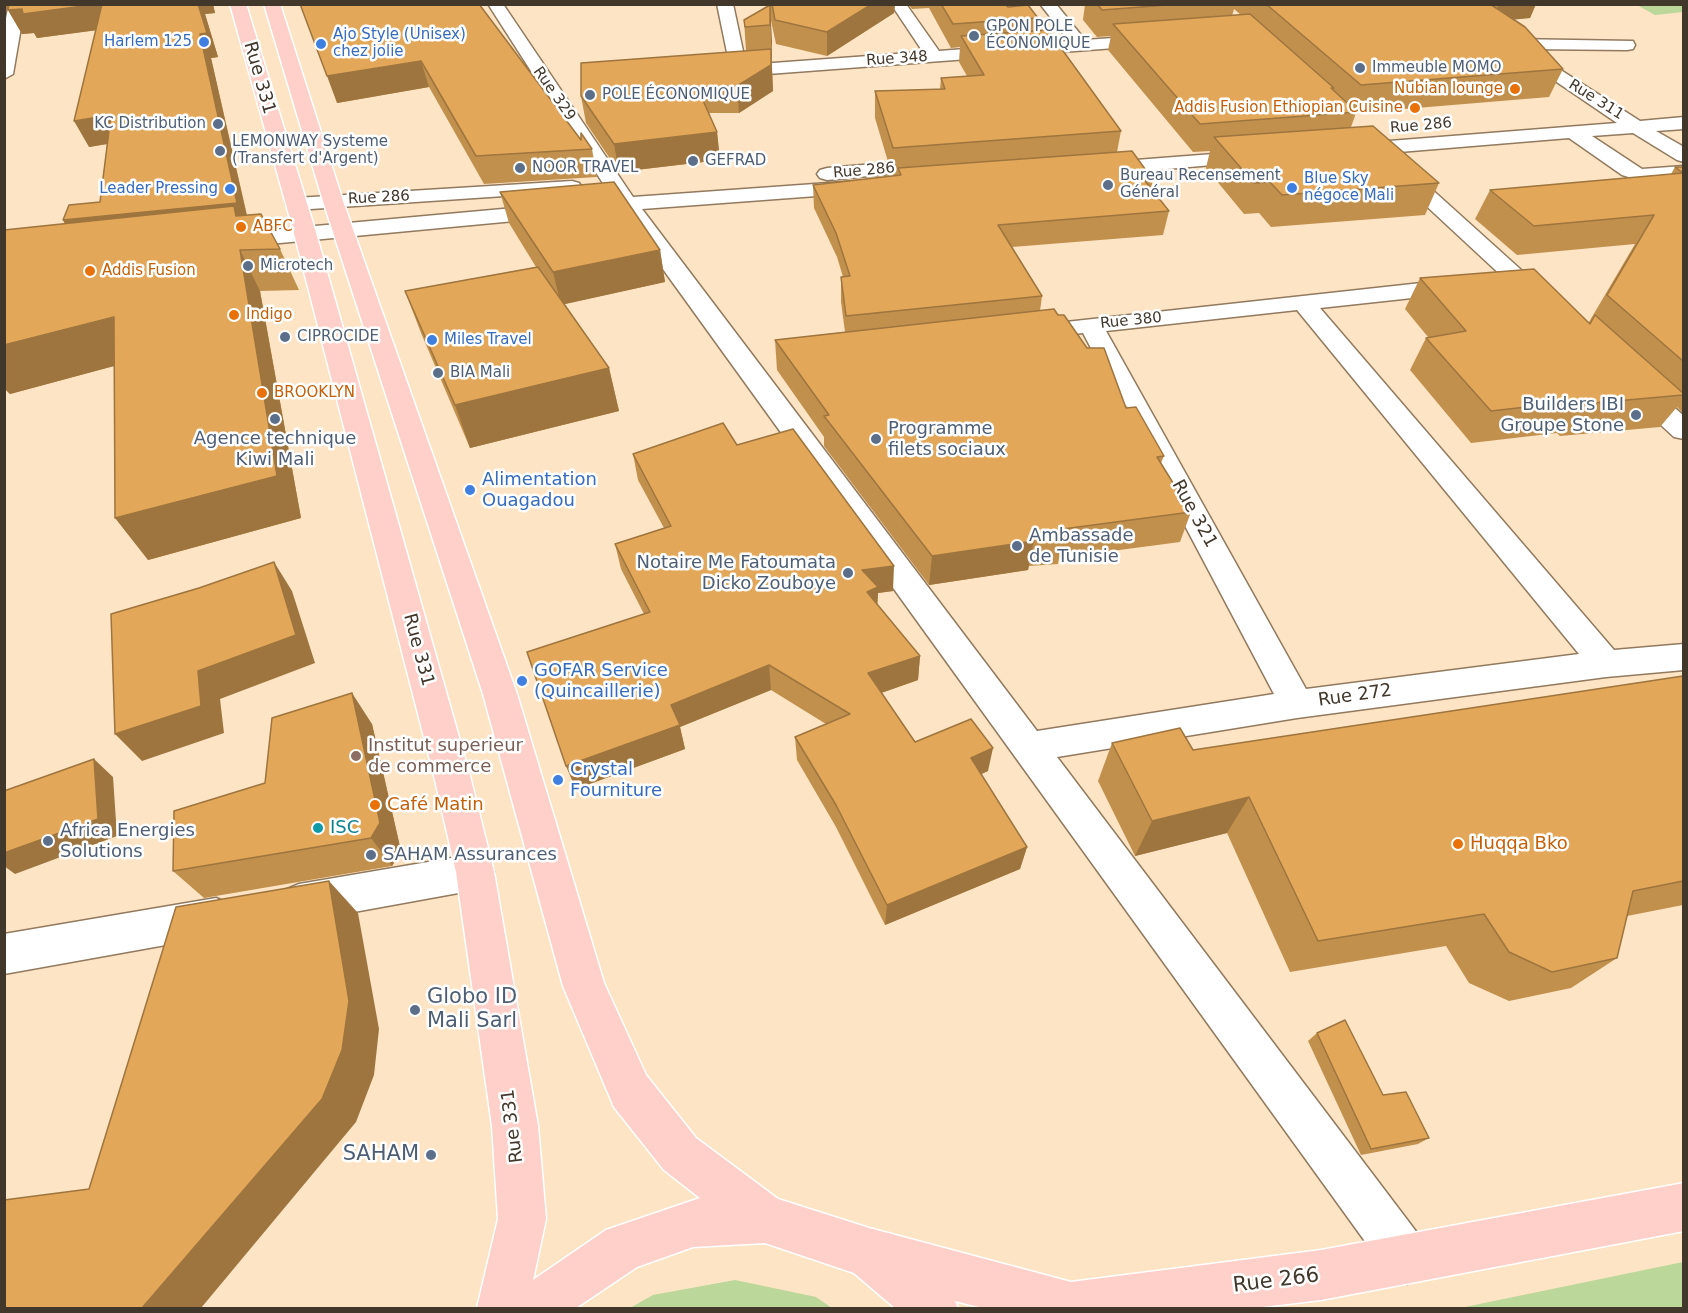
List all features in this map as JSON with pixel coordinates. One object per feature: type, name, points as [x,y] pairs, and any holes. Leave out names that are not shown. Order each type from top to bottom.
[{"type":"main road","name":"Rue 331","points":[[238,4],[300,219],[452,776],[475,872],[515,1126],[522,1219],[502,1308]]},
{"type":"main road","name":"Rue 331","points":[[272,4],[333,201],[500,694],[584,986],[630,1091],[680,1154],[765,1219]]},
{"type":"main road","name":"Rue 266","points":[[765,1219],[870,1254],[1071,1307],[1321,1275],[1683,1207]]},
{"type":"main road","points":[[542,1308],[556,1292],[623,1247],[693,1223],[765,1219]]},
{"type":"main road","points":[[870,1254],[933,1308]]},
{"type":"street","points":[[4,74],[8,41],[17,4]]},
{"type":"street","name":"Rue 329","points":[[495,4],[576,127],[755,360],[1029,747],[1407,1259]]},
{"type":"street","points":[[725,4],[739,71]]},
{"type":"street","points":[[898,4],[935,57]]},
{"type":"street","points":[[1047,4],[1081,45]]},
{"type":"street","name":"Rue 311","points":[[1449,4],[1609,110]]},
{"type":"street","name":"Rue 348","points":[[717,73],[1177,39]]},
{"type":"street","points":[[1510,44],[1627,45]]},
{"type":"street","points":[[547,85],[569,84]]},
{"type":"street","points":[[1574,123],[1609,110],[1683,123]]},
{"type":"street","name":"Rue 286","points":[[1375,148],[1350,132],[1552,115]]},
{"type":"street","points":[[1327,152],[1640,117]]},
{"type":"street","name":"Rue 311","points":[[1640,117],[1683,156]]},
{"type":"street","points":[[1574,123],[1629,171],[1641,174],[1683,172]]},
{"type":"street","points":[[1082,162],[1265,147]]},
{"type":"street","points":[[1375,148],[1553,312]]},
{"type":"street","name":"Rue 286","points":[[300,219],[333,201],[625,191],[952,172],[657,183]]},
{"type":"street","points":[[209,243],[300,219],[345,231],[625,191]]},
{"type":"street","name":"Rue 380","points":[[1010,334],[1518,280]]},
{"type":"street","points":[[1303,303],[1606,664]]},
{"type":"street","name":"Rue 321","points":[[1091,325],[1297,704]]},
{"type":"street","points":[[1623,375],[1683,431]]},
{"type":"street","name":"Rue 272","points":[[1029,747],[1297,704],[1606,664],[1683,657]]},
{"type":"street","points":[[4,954],[475,872]]},
{"type":"green space","points":[[1637,5],[1683,5],[1683,12],[1655,15]]},
{"type":"green space","points":[[1683,1262],[1683,1308],[1460,1308]]},
{"type":"green space","points":[[735,1280],[816,1297],[832,1308],[630,1308],[653,1295]]},
{"type":"building","points":[[9,4],[98,4],[23,14],[22,9],[8,10]]},
{"type":"building","points":[[102,4],[198,4],[207,33],[200,34],[237,203],[63,220],[69,205],[100,202],[111,115],[74,121]]},
{"type":"building","points":[[300,4],[479,4],[581,140],[581,133],[592,149],[476,156],[421,61],[327,76]]},
{"type":"building","points":[[772,4],[872,4],[827,32],[775,20]]},
{"type":"building","points":[[941,4],[1005,4],[1008,7],[1028,5],[1038,18],[953,24]]},
{"type":"building","points":[[1097,4],[1180,4],[1102,10]]},
{"type":"building","points":[[1266,4],[1490,4],[1525,27],[1563,69],[1361,85]]},
{"type":"building","points":[[770,5],[770,25],[745,27],[744,20]]},
{"type":"building","points":[[1250,14],[1334,88],[1331,88],[1357,112],[1200,124],[1113,24]]},
{"type":"building","points":[[1048,30],[1121,131],[893,148],[875,91],[945,89],[941,78],[984,75],[961,36]]},
{"type":"building","points":[[771,49],[771,65],[737,86],[697,87],[717,132],[614,144],[581,96],[581,63]]},
{"type":"building","points":[[1373,126],[1439,183],[1282,195],[1270,182],[1254,183],[1214,137]]},
{"type":"building","points":[[1132,151],[1153,180],[1145,181],[1169,211],[998,225],[1042,296],[846,316],[841,277],[850,276],[836,233],[813,185],[901,175],[898,168]]},
{"type":"building","points":[[1675,167],[1683,167],[1683,173]]},
{"type":"building","points":[[1683,173],[1683,361],[1607,295],[1654,215],[1534,226],[1490,190]]},
{"type":"building","points":[[614,182],[660,250],[553,272],[500,192]]},
{"type":"building","points":[[234,206],[236,216],[261,214],[280,249],[240,250],[277,476],[115,518],[114,317],[4,345],[4,230]]},
{"type":"building","points":[[538,267],[609,368],[455,405],[405,291]]},
{"type":"building","points":[[1534,269],[1590,324],[1595,315],[1683,395],[1582,404],[1579,401],[1491,411],[1426,338],[1466,331],[1420,278]]},
{"type":"building","points":[[1054,309],[1058,315],[1064,315],[1087,348],[1104,348],[1126,408],[1136,407],[1164,456],[1157,457],[1191,512],[1063,529],[1065,534],[1032,537],[1034,541],[932,556],[824,416],[829,415],[775,340]]},
{"type":"building","points":[[723,423],[737,445],[793,429],[894,566],[862,570],[878,587],[867,592],[920,656],[868,673],[915,742],[971,719],[993,748],[971,758],[1027,847],[887,905],[836,805],[795,737],[850,714],[769,665],[671,705],[680,725],[566,766],[527,652],[650,612],[615,544],[671,526],[633,454]]},
{"type":"building","points":[[274,562],[296,635],[198,671],[201,706],[115,734],[111,614],[199,588]]},
{"type":"building","name":"Huqqa Bko","points":[[1683,676],[1683,881],[1633,891],[1617,958],[1552,972],[1509,952],[1484,914],[1318,941],[1249,797],[1152,821],[1112,743],[1180,728],[1193,750]]},
{"type":"building","points":[[352,693],[380,823],[371,838],[173,871],[174,811],[265,783],[272,718]]},
{"type":"building","points":[[94,759],[98,819],[4,853],[4,791]]},
{"type":"building","points":[[329,881],[349,1001],[342,1050],[322,1099],[142,1308],[4,1308],[4,1200],[89,1189],[176,907]]},
{"type":"building","points":[[1345,1020],[1383,1095],[1406,1092],[1429,1138],[1371,1149],[1317,1033]]},
{"type":"place","name":"GPON POLE ÉCONOMIQUE","points":[[974,36]]},
{"type":"place","name":"Harlem 125","points":[[204,42]]},
{"type":"place","name":"Ajo Style (Unisex) chez jolie","points":[[321,44]]},
{"type":"place","name":"Immeuble MOMO","points":[[1360,68]]},
{"type":"place","name":"Nubian lounge","points":[[1515,89]]},
{"type":"place","name":"POLE ÉCONOMIQUE","points":[[590,95]]},
{"type":"place","name":"Addis Fusion Ethiopian Cuisine","points":[[1415,108]]},
{"type":"place","name":"KC Distribution","points":[[218,124]]},
{"type":"place","name":"LEMONWAY Systeme (Transfert d'Argent)","points":[[220,151]]},
{"type":"place","name":"GEFRAD","points":[[693,161]]},
{"type":"place","name":"NOOR TRAVEL","points":[[520,168]]},
{"type":"place","name":"Bureau Recensement Général","points":[[1108,185]]},
{"type":"place","name":"Blue Sky négoce Mali","points":[[1292,188]]},
{"type":"place","name":"Leader Pressing","points":[[230,189]]},
{"type":"place","name":"ABFC","points":[[241,227]]},
{"type":"place","name":"Microtech","points":[[248,266]]},
{"type":"place","name":"Addis Fusion","points":[[90,271]]},
{"type":"place","name":"Indigo","points":[[234,315]]},
{"type":"place","name":"CIPROCIDE","points":[[285,337]]},
{"type":"place","name":"Miles Travel","points":[[432,340]]},
{"type":"place","name":"BIA Mali","points":[[438,373]]},
{"type":"place","name":"BROOKLYN","points":[[262,393]]},
{"type":"place","name":"Builders IBI Groupe Stone","points":[[1636,415]]},
{"type":"place","name":"Agence technique Kiwi Mali","points":[[275,419]]},
{"type":"place","name":"Programme filets sociaux","points":[[876,439]]},
{"type":"place","name":"Alimentation Ouagadou","points":[[470,490]]},
{"type":"place","name":"Ambassade de Tunisie","points":[[1017,546]]},
{"type":"place","name":"Notaire Me Fatoumata Dicko Zouboye","points":[[848,573]]},
{"type":"place","name":"GOFAR Service (Quincaillerie)","points":[[522,681]]},
{"type":"place","name":"Institut superieur de commerce","points":[[356,756]]},
{"type":"place","name":"Crystal Fourniture","points":[[558,780]]},
{"type":"place","name":"Café Matin","points":[[375,805]]},
{"type":"place","name":"ISC","points":[[318,828]]},
{"type":"place","name":"Africa Energies Solutions","points":[[48,841]]},
{"type":"place","name":"Huqqa Bko","points":[[1458,844]]},
{"type":"place","name":"SAHAM Assurances","points":[[371,855]]},
{"type":"place","name":"Globo ID Mali Sarl","points":[[415,1010]]},
{"type":"place","name":"SAHAM","points":[[431,1155]]}]
